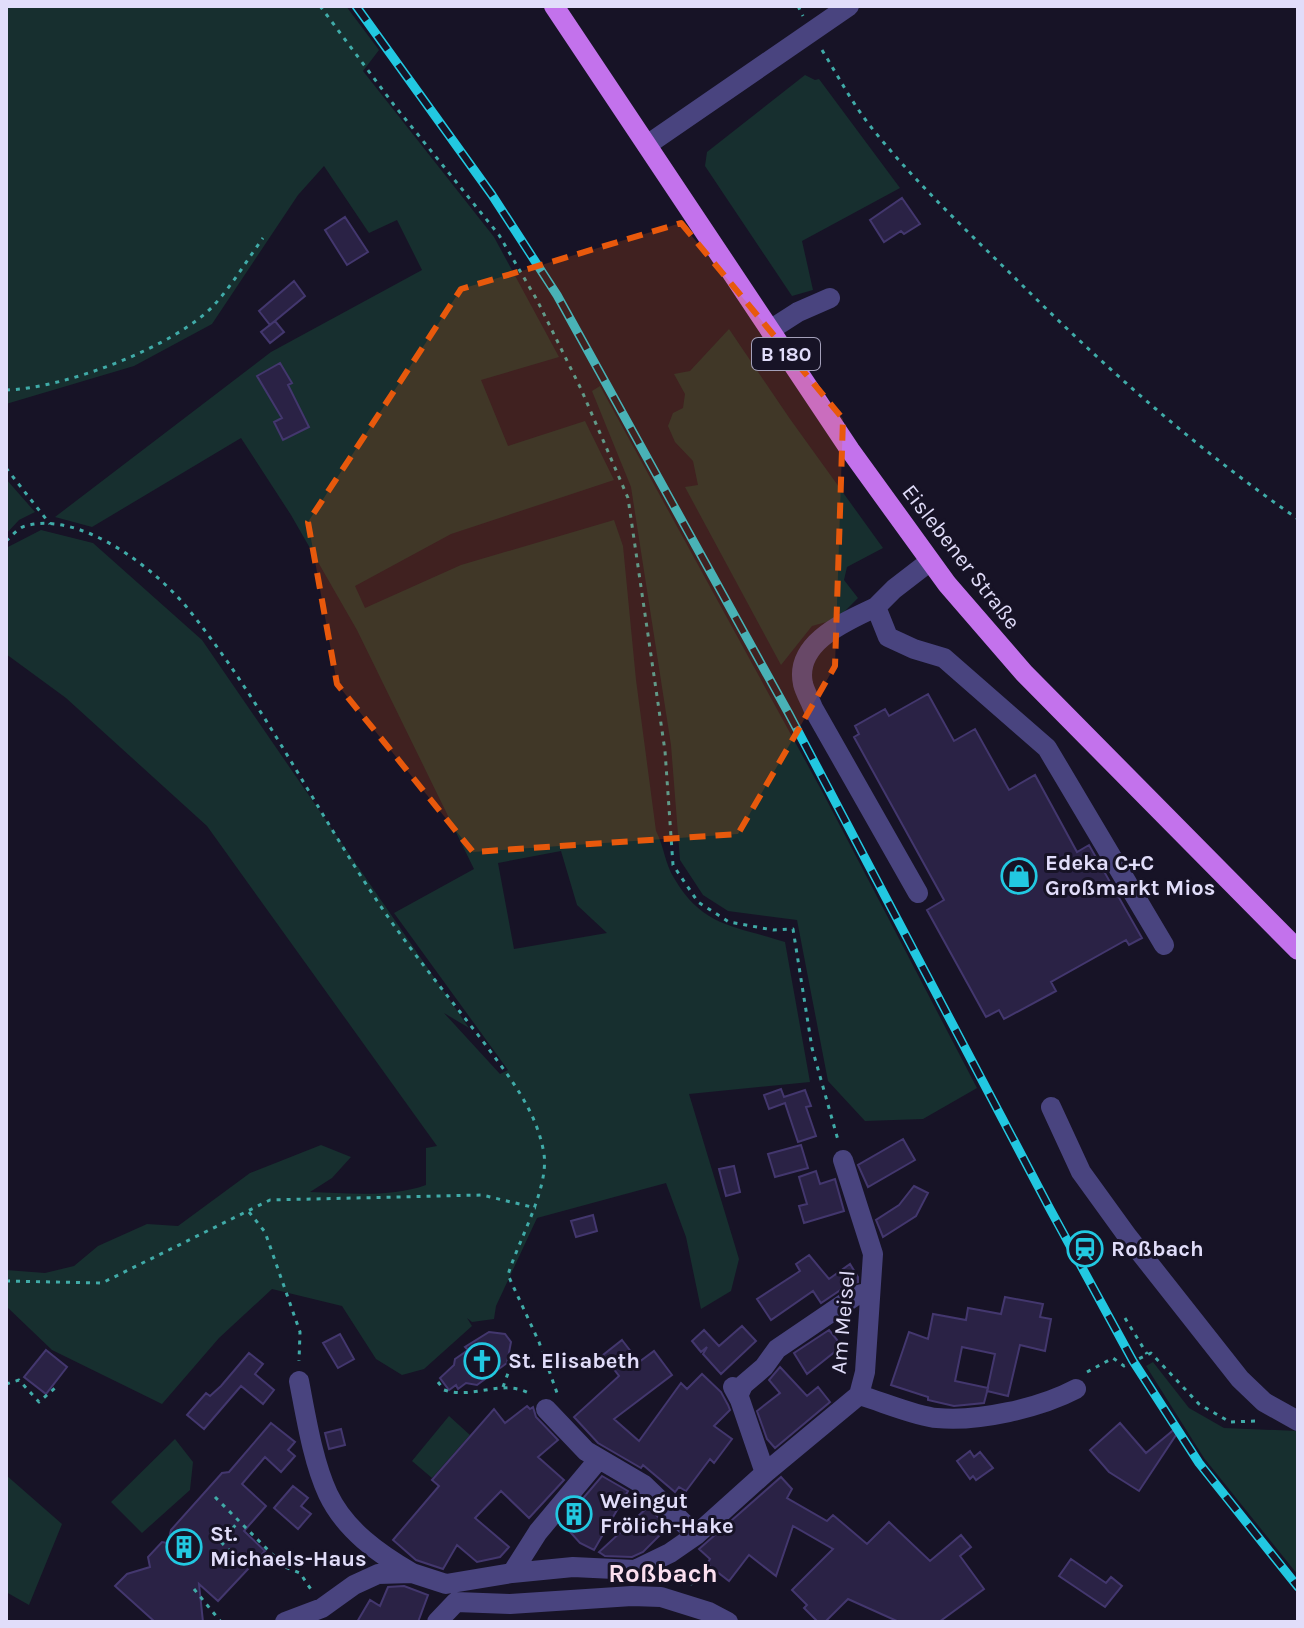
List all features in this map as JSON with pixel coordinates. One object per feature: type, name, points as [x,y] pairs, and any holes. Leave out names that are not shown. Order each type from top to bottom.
[{"type":"main road","name":"B 180","points":[[554,6],[647,145]]},
{"type":"main road","name":"Eislebener Straße","points":[[647,145],[850,450],[929,562],[1024,673],[1298,950]]},
{"type":"street","points":[[647,145],[849,6]]},
{"type":"street","points":[[770,330],[798,312],[830,298]]},
{"type":"street","points":[[918,893],[813,708],[802,682],[808,654],[825,634],[876,607],[929,562]]},
{"type":"street","points":[[876,607],[888,637],[944,658],[1047,748],[1164,945]]},
{"type":"street","points":[[1051,1107],[1081,1172],[1128,1237],[1240,1379],[1264,1402],[1290,1417]]},
{"type":"street","name":"Am Meisel","points":[[451,1593],[512,1573],[573,1567],[635,1570],[670,1553],[696,1535],[859,1395],[865,1372],[873,1254],[843,1160]]},
{"type":"street","points":[[765,1473],[734,1390],[764,1367],[777,1349],[855,1296],[870,1292]]},
{"type":"street","points":[[299,1381],[328,1495],[354,1531],[387,1559],[451,1593],[524,1613],[632,1596],[661,1597],[709,1612],[728,1622]]},
{"type":"street","name":"Am Meisel","points":[[859,1395],[936,1418],[987,1416],[1057,1399],[1076,1389]]},
{"type":"street","points":[[546,1409],[586,1451],[644,1485],[696,1535]]},
{"type":"street","points":[[512,1573],[538,1532],[599,1459]]},
{"type":"street","points":[[285,1622],[322,1608],[354,1585],[378,1574],[412,1573]]},
{"type":"street","points":[[437,1622],[451,1593]]},
{"type":"path","points":[[320,6],[385,94],[499,235],[537,300],[581,389],[628,498],[665,751],[673,865],[698,902],[729,922],[773,930],[793,929],[812,1048],[843,1160]]},
{"type":"path","points":[[812,32],[870,126],[969,233],[1120,378],[1207,451],[1298,519]]},
{"type":"path","points":[[6,390],[57,383],[120,361],[187,329],[215,304],[263,238]]},
{"type":"path","points":[[6,468],[50,524]]},
{"type":"path","points":[[6,541],[22,527],[64,525],[98,538],[144,564],[196,620],[297,771],[386,914],[527,1102],[545,1158],[536,1208],[508,1275],[539,1342],[558,1395],[546,1409]]},
{"type":"path","points":[[6,1281],[102,1283],[270,1200],[482,1195],[536,1208]]},
{"type":"path","points":[[248,1212],[265,1232],[300,1332],[299,1381]]},
{"type":"path","points":[[1125,1318],[1147,1354]]},
{"type":"path","points":[[1076,1389],[1080,1376],[1113,1358],[1124,1366],[1151,1353],[1199,1404],[1230,1422],[1290,1417]]},
{"type":"path","points":[[503,1387],[515,1354]]},
{"type":"path","points":[[6,1384],[19,1380],[39,1402],[55,1388]]},
{"type":"path","points":[[438,1382],[444,1390],[454,1394],[513,1386],[528,1392]]},
{"type":"path","points":[[215,1497],[285,1567],[300,1573],[322,1608]]},
{"type":"path","points":[[221,1542],[239,1521]]},
{"type":"path","points":[[212,1534],[229,1550]]},
{"type":"path","points":[[670,1553],[709,1612]]},
{"type":"path","points":[[194,1589],[221,1622]]},
{"type":"highlighted area","points":[[681,223],[843,419],[835,666],[738,834],[473,852],[337,684],[308,522],[461,289]]},
{"type":"green space","points":[[6,6],[346,6],[379,50],[363,71],[494,237],[559,357],[481,380],[508,446],[585,421],[614,480],[451,534],[355,586],[365,608],[461,565],[614,520],[623,546],[636,680],[656,831],[671,873],[697,907],[722,923],[785,942],[810,1082],[689,1094],[739,1259],[731,1291],[701,1309],[686,1237],[666,1183],[537,1218],[496,1306],[494,1319],[472,1322],[467,1318],[472,1326],[424,1369],[402,1375],[376,1359],[342,1306],[272,1289],[219,1338],[162,1404],[52,1350],[6,1306],[6,1270],[45,1273],[74,1266],[98,1246],[147,1224],[178,1226],[250,1173],[321,1145],[351,1157],[332,1178],[310,1192],[353,1194],[398,1192],[426,1185],[426,1148],[437,1146],[207,826],[66,698],[6,654],[6,548],[41,530],[93,543],[202,640],[469,1028],[444,1013],[500,1074],[508,1070],[394,913],[474,869],[357,630],[291,515],[241,438],[92,527],[55,517],[271,352],[422,270],[397,220],[369,233],[324,166],[298,195],[212,324],[134,366],[6,404]],"holes":[[[561,851],[577,905],[607,933],[514,949],[498,863]]]},
{"type":"green space","points":[[805,75],[819,79],[900,188],[802,241],[813,290],[792,296],[705,166],[707,152]]},
{"type":"green space","points":[[729,329],[883,548],[847,567],[844,580],[858,598],[837,619],[812,626],[781,665],[685,487],[698,485],[693,461],[675,442],[668,426],[673,413],[683,408],[685,394],[674,374],[690,371]]},
{"type":"green space","points":[[600,386],[823,793],[977,1088],[923,1119],[865,1121],[828,1081],[797,920],[728,911],[703,895],[680,860],[671,745],[631,487],[592,391]]},
{"type":"green space","points":[[6,479],[35,512],[19,520],[6,534]]},
{"type":"green space","points":[[1153,1362],[1189,1408],[1224,1428],[1298,1431],[1298,1575],[1204,1458],[1146,1366]]},
{"type":"green space","points":[[449,1416],[470,1435],[432,1478],[412,1461]]},
{"type":"green space","points":[[175,1439],[193,1462],[190,1490],[142,1533],[111,1502]]},
{"type":"green space","points":[[6,1475],[62,1524],[29,1605],[6,1592]]},
{"type":"building","points":[[902,198],[920,224],[884,242],[870,220]]},
{"type":"building","points":[[345,217],[368,252],[347,265],[325,230]]},
{"type":"building","points":[[294,281],[305,296],[270,325],[259,311]]},
{"type":"building","points":[[275,321],[284,332],[270,343],[261,332]]},
{"type":"building","points":[[280,363],[292,383],[288,385],[309,427],[283,440],[274,422],[282,418],[257,376]]},
{"type":"building","name":"Edeka C+C Großmarkt Mios","points":[[928,694],[954,741],[975,729],[1009,790],[1035,775],[1077,852],[1089,845],[1142,938],[1129,945],[1126,940],[1051,982],[1056,991],[1004,1019],[999,1010],[986,1017],[927,910],[944,900],[854,737],[859,734],[855,726],[885,709],[889,716]]},
{"type":"building","points":[[781,1089],[784,1097],[805,1090],[811,1106],[806,1107],[816,1136],[798,1142],[785,1103],[769,1109],[764,1095]]},
{"type":"building","points":[[903,1139],[915,1160],[868,1187],[858,1165]]},
{"type":"building","points":[[801,1145],[808,1168],[775,1177],[768,1154]]},
{"type":"building","points":[[734,1166],[740,1192],[726,1196],[719,1169]]},
{"type":"building","points":[[816,1171],[820,1184],[835,1179],[844,1211],[804,1223],[799,1206],[807,1204],[799,1177]]},
{"type":"building","points":[[914,1186],[928,1193],[916,1216],[883,1237],[876,1220],[899,1205]]},
{"type":"building","points":[[593,1215],[597,1231],[576,1237],[571,1221]]},
{"type":"building","points":[[809,1255],[829,1279],[850,1264],[858,1282],[821,1303],[813,1291],[771,1320],[757,1299],[800,1271],[796,1264]]},
{"type":"building","points":[[1005,1297],[1043,1304],[1040,1317],[1051,1319],[1045,1351],[1020,1345],[1008,1396],[987,1391],[984,1403],[954,1406],[928,1400],[928,1397],[891,1385],[909,1332],[928,1339],[933,1314],[966,1320],[968,1308],[1001,1314]],"holes":[[[962,1347],[995,1354],[988,1388],[955,1381]]]},
{"type":"building","points":[[742,1326],[756,1341],[721,1374],[703,1354],[707,1347],[701,1352],[692,1341],[704,1330],[719,1346]]},
{"type":"building","points":[[829,1330],[842,1346],[807,1374],[794,1353]]},
{"type":"building","name":"St. Elisabeth","points":[[489,1332],[505,1334],[511,1342],[507,1363],[477,1385],[466,1383],[458,1389],[456,1385],[449,1390],[440,1378],[454,1365],[455,1359],[468,1350],[465,1347]]},
{"type":"building","points":[[340,1334],[354,1359],[338,1368],[323,1343]]},
{"type":"building","points":[[622,1340],[639,1362],[654,1351],[672,1375],[614,1419],[639,1441],[681,1383],[687,1389],[702,1374],[721,1392],[728,1405],[730,1410],[714,1426],[732,1439],[714,1463],[710,1459],[686,1491],[679,1487],[675,1492],[643,1465],[641,1468],[598,1443],[574,1417],[619,1376],[603,1355]]},
{"type":"building","points":[[46,1350],[67,1367],[46,1394],[24,1377]]},
{"type":"building","points":[[249,1353],[263,1364],[255,1374],[274,1390],[263,1404],[241,1386],[204,1429],[187,1415],[206,1393],[210,1396],[221,1386]]},
{"type":"building","points":[[780,1367],[807,1396],[818,1387],[830,1402],[775,1448],[767,1439],[757,1411],[780,1393],[769,1380]]},
{"type":"building","points":[[527,1406],[530,1409],[533,1407],[536,1417],[558,1440],[538,1457],[564,1480],[529,1518],[501,1491],[475,1518],[509,1547],[500,1557],[477,1562],[457,1545],[443,1569],[416,1560],[393,1540],[439,1486],[432,1480],[494,1409],[505,1423]]},
{"type":"building","points":[[271,1423],[295,1442],[288,1450],[295,1456],[281,1472],[265,1457],[242,1484],[266,1506],[244,1531],[265,1551],[218,1601],[199,1584],[203,1622],[155,1622],[115,1586],[127,1574],[150,1567],[148,1557],[162,1542],[168,1543],[171,1530],[222,1473],[229,1472]]},
{"type":"building","points":[[1120,1423],[1146,1453],[1177,1427],[1180,1429],[1139,1491],[1109,1472],[1090,1450]]},
{"type":"building","points":[[341,1429],[345,1445],[329,1449],[325,1433]]},
{"type":"building","points":[[970,1451],[974,1457],[980,1452],[993,1468],[976,1480],[973,1476],[970,1479],[957,1461]]},
{"type":"building","points":[[602,1476],[628,1491],[594,1550],[580,1543],[562,1523]]},
{"type":"building","points":[[781,1477],[792,1489],[787,1498],[827,1521],[833,1515],[867,1544],[889,1522],[930,1561],[961,1535],[971,1547],[960,1556],[984,1589],[939,1622],[899,1622],[848,1599],[825,1622],[818,1622],[792,1590],[833,1549],[793,1526],[776,1576],[749,1555],[729,1581],[707,1564],[710,1559],[699,1549]]},
{"type":"building","points":[[293,1486],[308,1498],[301,1506],[311,1514],[298,1529],[274,1508]]},
{"type":"building","points":[[648,1507],[668,1527],[643,1552],[632,1557],[605,1556],[599,1552]]},
{"type":"building","points":[[1071,1559],[1106,1583],[1111,1577],[1122,1586],[1105,1607],[1059,1576]]},
{"type":"building","points":[[404,1586],[428,1595],[418,1622],[357,1622],[370,1600],[380,1606],[388,1587]]},
{"type":"railway","points":[[356,6],[492,195],[557,295],[789,714],[1133,1361],[1199,1463],[1298,1587]]},
{"type":"place","name":"Edeka C+C Großmarkt Mios","points":[[1019,876]]},
{"type":"place","name":"Roßbach","points":[[1085,1249]]},
{"type":"place","name":"St. Elisabeth","points":[[482,1361]]},
{"type":"place","name":"Weingut Frölich-Hake","points":[[574,1514]]},
{"type":"place","name":"St. Michaels-Haus","points":[[184,1547]]},
{"type":"district","name":"Roßbach","points":[[663,1573]]}]
